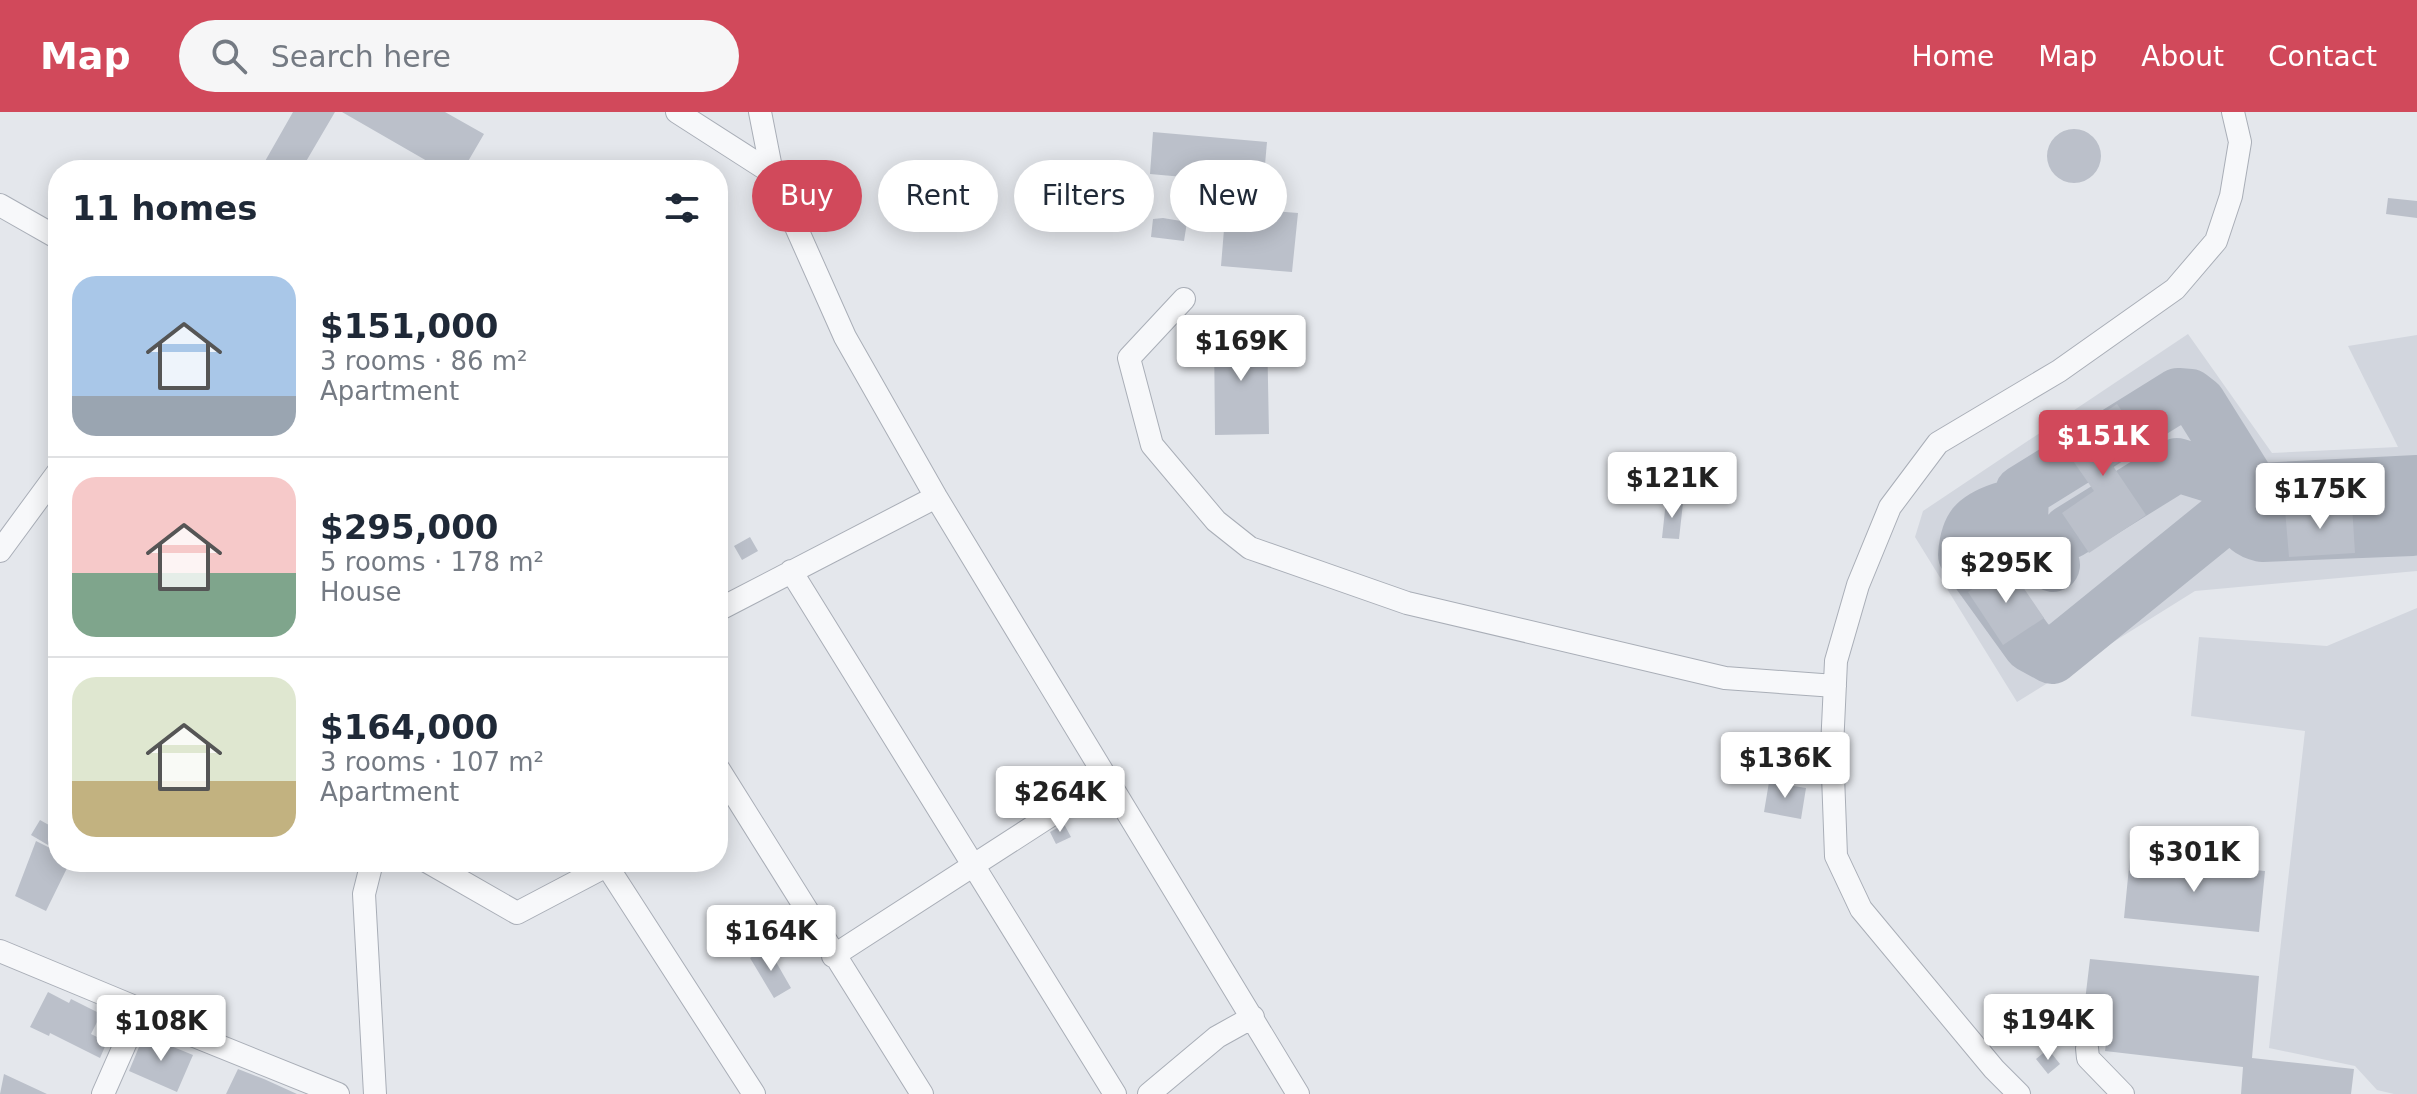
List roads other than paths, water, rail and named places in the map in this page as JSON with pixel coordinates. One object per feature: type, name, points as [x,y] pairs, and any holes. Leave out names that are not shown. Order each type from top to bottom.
[{"type":"street","points":[[677,112],[752,160]]},
{"type":"street","points":[[760,112],[769,160]]},
{"type":"street","points":[[2019,1094],[1861,909],[1836,856],[1836,661],[1858,585],[1890,507],[1938,443],[2059,371],[2175,289],[2216,241],[2231,196],[2240,142],[2233,112]]},
{"type":"street","points":[[0,205],[48,232]]},
{"type":"street","points":[[798,232],[845,337],[936,497],[1298,1094]]},
{"type":"street","points":[[1184,299],[1129,358],[1152,445],[1216,521],[1250,548],[1407,603],[1452,614],[1725,678],[1835,686]]},
{"type":"street","points":[[0,551],[48,486]]},
{"type":"street","points":[[728,605],[936,497]]},
{"type":"street","points":[[791,571],[1115,1094]]},
{"type":"street","points":[[833,956],[973,869],[1107,779]]},
{"type":"street","points":[[728,804],[833,956],[922,1094]]},
{"type":"street","points":[[370,872],[364,894],[375,1094]]},
{"type":"street","points":[[445,872],[517,913],[596,872]]},
{"type":"street","points":[[616,872],[754,1094]]},
{"type":"street","points":[[0,951],[130,1005],[135,1012],[338,1094]]},
{"type":"street","points":[[103,1094],[132,1031],[135,1012]]},
{"type":"street","points":[[1149,1094],[1217,1037],[1253,1017]]},
{"type":"street","points":[[2087,1048],[2088,1058],[2123,1094]]}]
